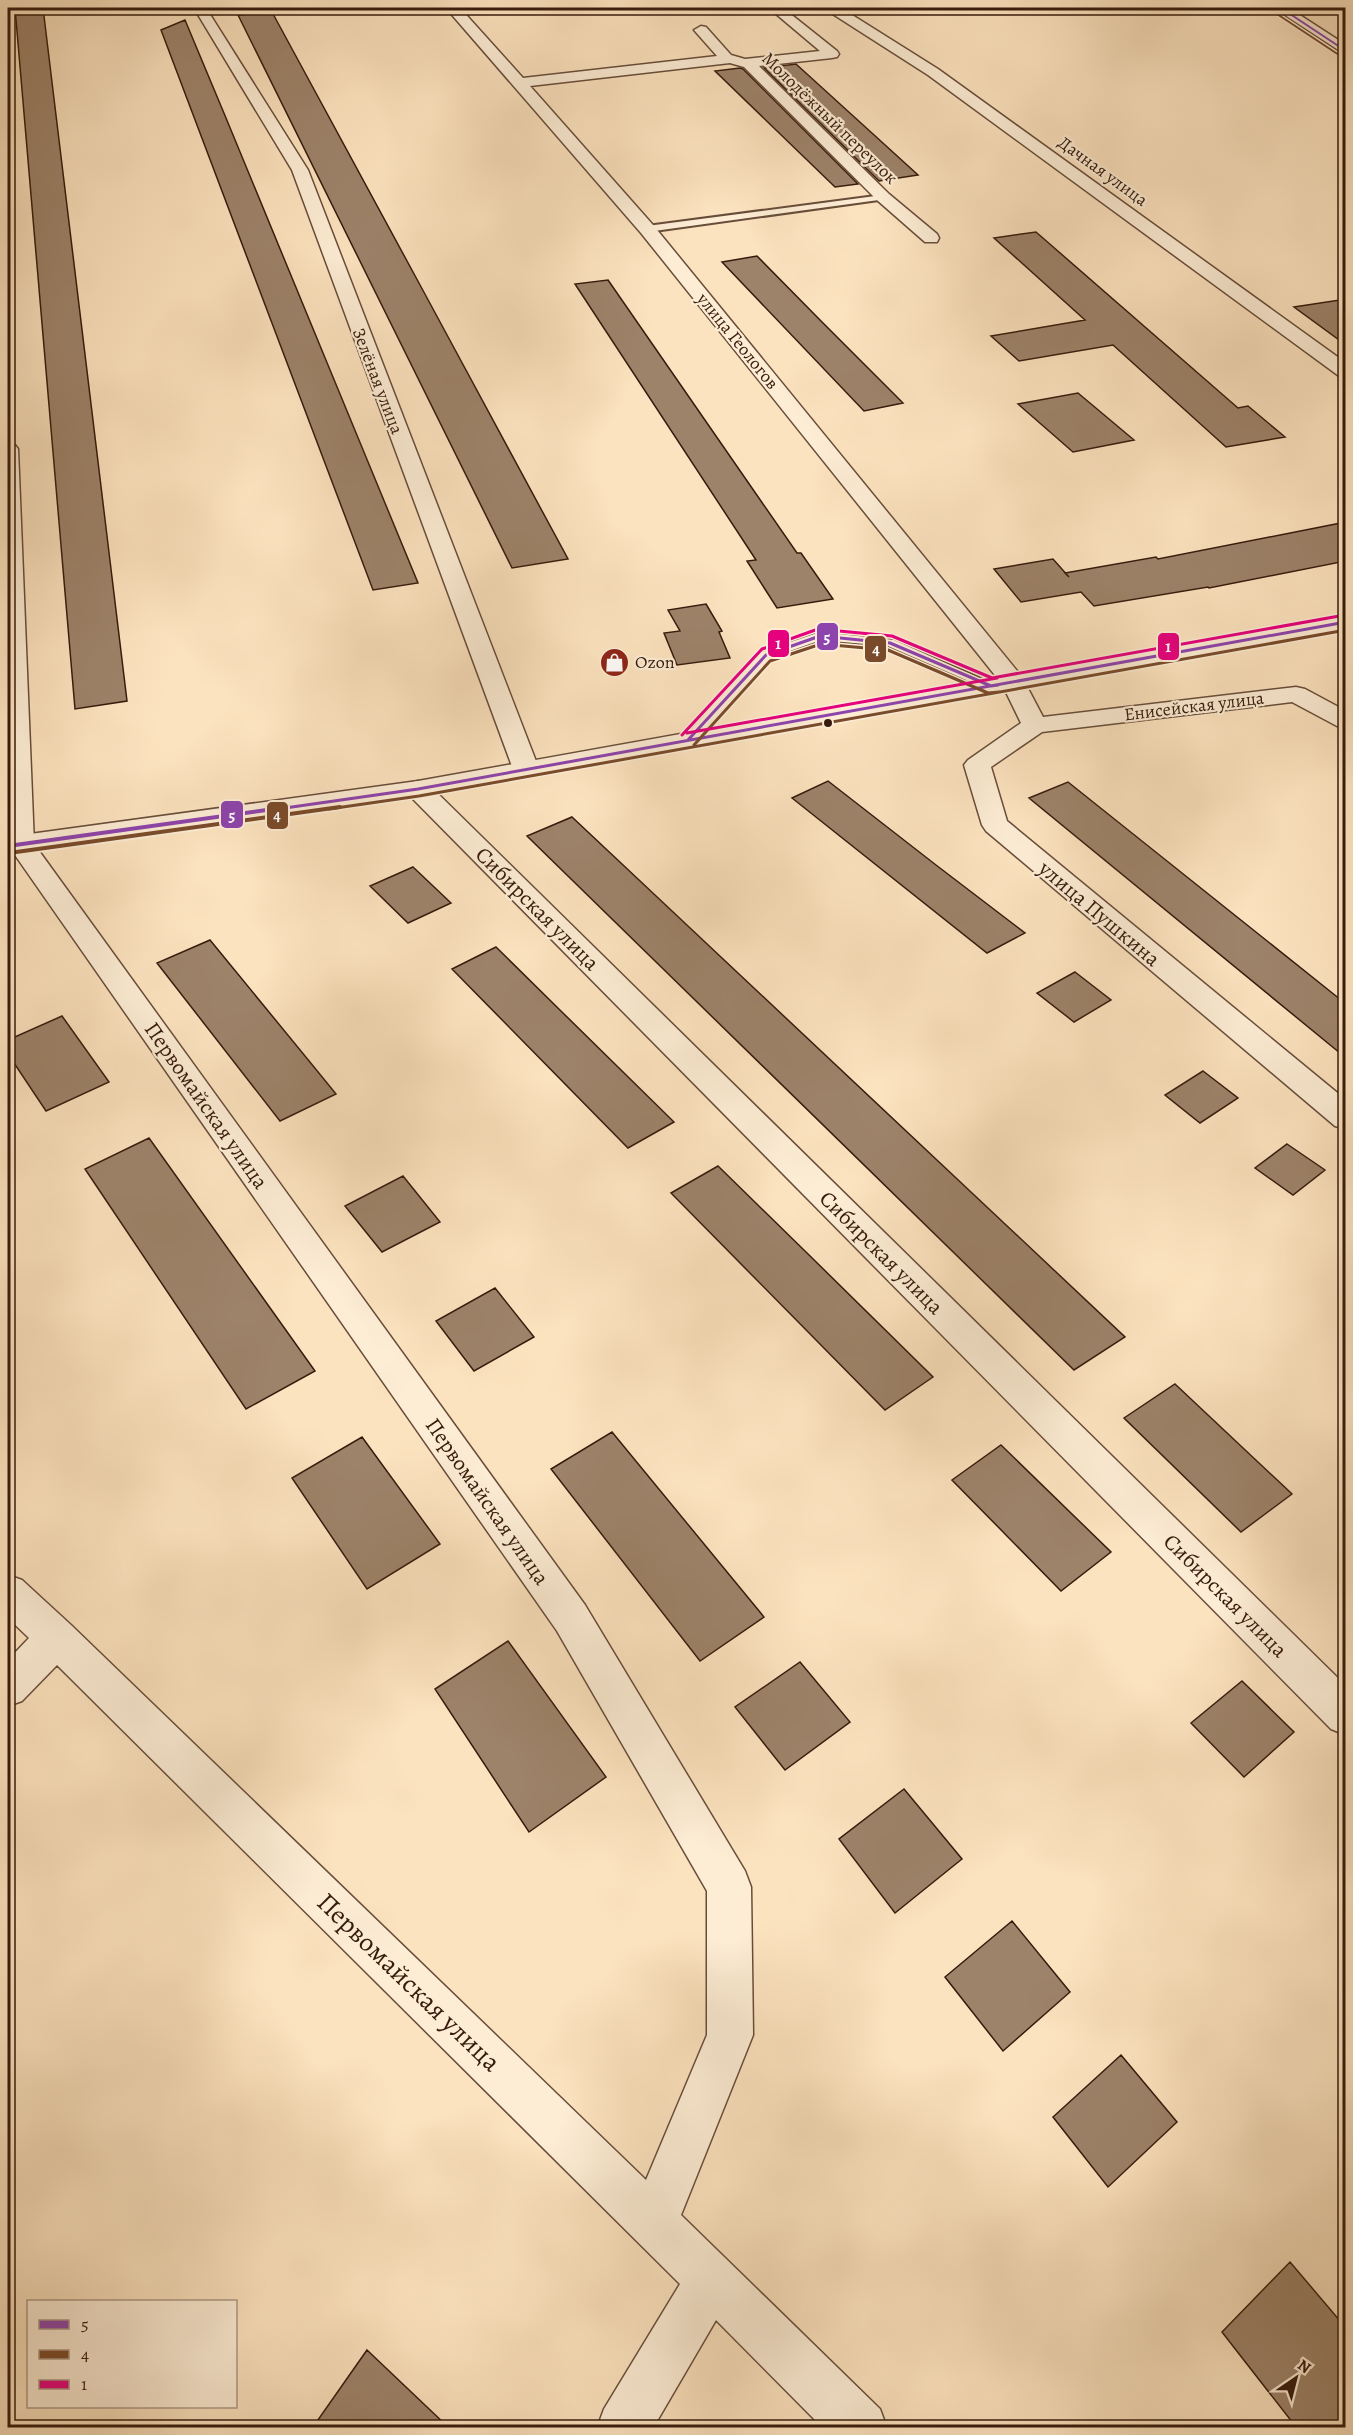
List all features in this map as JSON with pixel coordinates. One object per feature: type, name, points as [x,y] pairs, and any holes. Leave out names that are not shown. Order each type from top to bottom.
[{"type":"street","name":"Зелёная улица","points":[[200,8],[300,170],[526,769]]},
{"type":"street","name":"улица Геологов","points":[[453,8],[647,229],[1002,684]]},
{"type":"street","points":[[520,83],[832,54],[775,8]]},
{"type":"street","name":"Дачная улица","points":[[833,8],[933,72],[1346,372]]},
{"type":"street","points":[[1281,8],[1346,51]]},
{"type":"street","name":"Молодёжный переулок","points":[[701,30],[726,58],[749,64],[883,197],[931,238]]},
{"type":"street","points":[[8,449],[14,846],[418,789],[1346,622]]},
{"type":"street","points":[[1002,684],[1035,725]]},
{"type":"street","name":"Енисейская улица","points":[[1035,725],[1296,694],[1346,721]]},
{"type":"street","name":"улица Пушкина","points":[[1035,725],[977,765],[995,825],[1346,1118]]},
{"type":"street","name":"Сибирская улица","points":[[418,789],[1346,1715]]},
{"type":"street","name":"Первомайская улица","points":[[14,846],[571,1618],[729,1887],[729,2035],[653,2222]]},
{"type":"street","name":"Первомайская улица","points":[[8,1593],[57,1638],[861,2427]]},
{"type":"street","points":[[8,1687],[57,1638]]},
{"type":"street","points":[[623,2427],[712,2279]]},
{"type":"lane","points":[[647,229],[883,197]]},
{"type":"lane","points":[[688,740],[766,655],[820,636],[890,643],[1002,684]]},
{"type":"building","points":[[15,8],[43,8],[127,701],[75,709]]},
{"type":"building","points":[[272,12],[568,559],[512,568],[238,15]]},
{"type":"building","points":[[185,20],[418,583],[373,590],[161,30]]},
{"type":"building","points":[[796,64],[918,175],[879,181],[764,68]]},
{"type":"building","points":[[740,68],[858,184],[835,187],[715,71]]},
{"type":"building","points":[[1036,232],[1238,408],[1248,406],[1285,437],[1226,447],[1113,345],[1019,361],[991,336],[1085,320],[994,238]]},
{"type":"building","points":[[757,256],[903,403],[864,411],[722,262]]},
{"type":"building","points":[[608,280],[797,553],[801,553],[833,599],[777,608],[747,561],[756,560],[575,284]]},
{"type":"building","points":[[1346,299],[1346,345],[1294,307]]},
{"type":"building","points":[[1078,393],[1134,440],[1073,452],[1018,404]]},
{"type":"building","points":[[1346,522],[1346,561],[1209,588],[1094,606],[1081,592],[1021,602],[994,569],[1053,559],[1065,573],[1156,557],[1158,559]]},
{"type":"building","points":[[706,604],[722,631],[719,632],[730,658],[677,665],[664,633],[680,631],[668,610]]},
{"type":"building","points":[[828,781],[1025,933],[987,953],[792,798]]},
{"type":"building","points":[[1068,782],[1346,1004],[1346,1058],[1029,798]]},
{"type":"building","points":[[572,817],[1125,1337],[1074,1370],[527,836]]},
{"type":"building","points":[[413,867],[451,903],[408,923],[370,886]]},
{"type":"building","points":[[210,940],[336,1094],[280,1121],[157,963]]},
{"type":"building","points":[[496,947],[674,1122],[628,1148],[452,969]]},
{"type":"building","points":[[1075,972],[1111,1000],[1074,1022],[1037,993]]},
{"type":"building","points":[[62,1016],[109,1082],[46,1111],[8,1054],[8,1040]]},
{"type":"building","points":[[1203,1071],[1238,1098],[1200,1123],[1165,1095]]},
{"type":"building","points":[[149,1138],[315,1371],[246,1409],[85,1169]]},
{"type":"building","points":[[1287,1144],[1325,1170],[1293,1195],[1255,1168]]},
{"type":"building","points":[[718,1166],[933,1377],[885,1410],[671,1193]]},
{"type":"building","points":[[403,1176],[440,1222],[382,1252],[345,1206]]},
{"type":"building","points":[[495,1288],[534,1337],[474,1371],[436,1321]]},
{"type":"building","points":[[1175,1384],[1292,1494],[1241,1532],[1124,1418]]},
{"type":"building","points":[[612,1432],[764,1617],[700,1661],[551,1469]]},
{"type":"building","points":[[362,1437],[440,1544],[367,1589],[292,1478]]},
{"type":"building","points":[[1001,1445],[1111,1552],[1061,1591],[952,1480]]},
{"type":"building","points":[[508,1641],[606,1777],[529,1832],[435,1689]]},
{"type":"building","points":[[800,1662],[850,1722],[785,1770],[735,1707]]},
{"type":"building","points":[[1242,1681],[1294,1732],[1244,1777],[1191,1723]]},
{"type":"building","points":[[904,1789],[962,1859],[895,1913],[839,1839]]},
{"type":"building","points":[[1012,1921],[1070,1992],[1003,2051],[945,1977]]},
{"type":"building","points":[[1121,2055],[1177,2122],[1108,2187],[1053,2117]]},
{"type":"building","points":[[1290,2262],[1346,2328],[1346,2427],[1296,2427],[1222,2332]]},
{"type":"building","points":[[367,2350],[448,2427],[313,2427]]},
{"type":"transit line","name":"5","points":[[1281,8],[1346,51]]},
{"type":"transit line","name":"4","points":[[1277,14],[1342,57]]},
{"type":"transit line","name":"1","points":[[682,735],[762,649],[818,629],[892,636],[992,678],[1345,615]]},
{"type":"transit line","name":"5","points":[[8,846],[418,789],[1346,622]]},
{"type":"transit line","name":"4","points":[[9,853],[419,796],[1346,630]]},
{"type":"transit line","name":"5","points":[[688,740],[766,655],[820,636],[890,643],[991,686],[998,685]]},
{"type":"transit line","name":"4","points":[[694,745],[770,661],[821,644],[888,650],[988,693],[999,692]]},
{"type":"transit line","name":"1","points":[[687,733],[997,678]]},
{"type":"place","name":"Ozon","points":[[614,662]]}]
